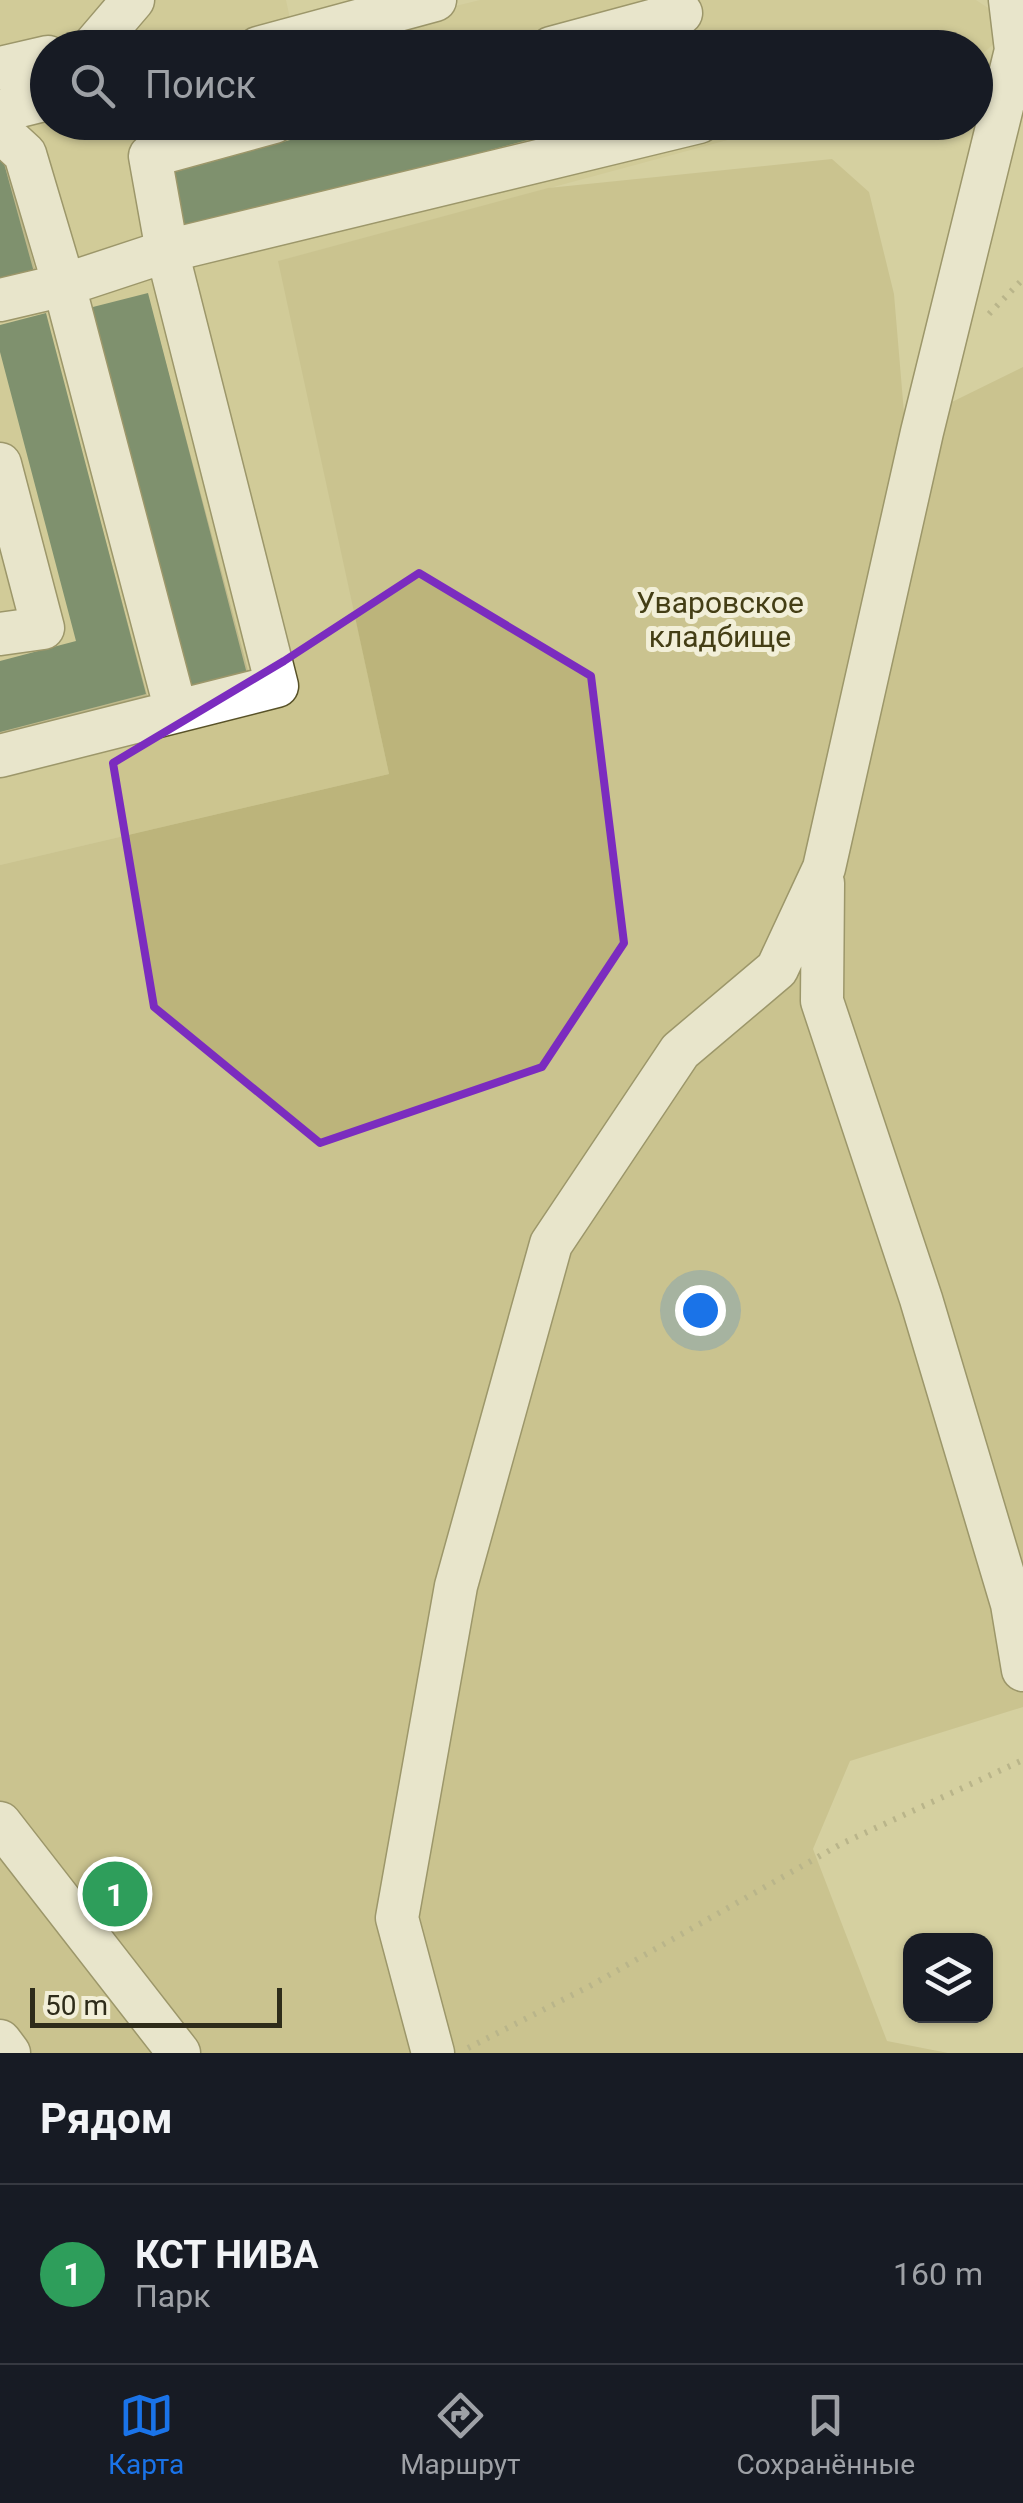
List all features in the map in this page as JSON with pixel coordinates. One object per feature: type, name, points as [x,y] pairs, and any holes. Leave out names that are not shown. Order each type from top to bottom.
[{"type":"lane","points":[[109,30],[132,0]]},
{"type":"lane","points":[[324,30],[435,0]]},
{"type":"lane","points":[[1006,5],[1016,50],[922,432],[824,868],[822,1001],[932,1337],[1012,1604],[1023,1670]]},
{"type":"lane","points":[[616,30],[680,12]]},
{"type":"lane","points":[[0,68],[30,61]]},
{"type":"lane","points":[[0,111],[30,104]]},
{"type":"lane","points":[[0,130],[25,154],[64,285],[176,711]]},
{"type":"lane","points":[[0,756],[277,686],[167,250],[150,156],[208,140]]},
{"type":"lane","points":[[0,300],[64,285],[167,250],[624,140]]},
{"type":"lane","points":[[0,464],[43,628],[0,634]]},
{"type":"lane","points":[[433,2053],[397,1918],[456,1586],[550,1244],[680,1051],[777,969],[824,868]]},
{"type":"lane","points":[[0,1823],[179,2053]]},
{"type":"lane","points":[[0,2042],[9,2053]]},
{"type":"path","points":[[458,2053],[588,1986],[841,1844],[1023,1760]]},
{"type":"highlighted area","points":[[419,573],[591,676],[624,943],[542,1067],[320,1143],[154,1007],[113,763],[284,661]]},
{"type":"shaded area","points":[[0,0],[286,0],[291,23],[263,30],[30,30],[30,67],[0,98]]},
{"type":"shaded area","points":[[480,0],[976,0],[1014,25],[993,44],[993,30],[356,30]]},
{"type":"shaded area","points":[[30,109],[30,140],[728,140],[279,261],[389,774],[0,865],[0,118]]},
{"type":"green space","name":"Уваровское кладбище","points":[[832,159],[869,192],[894,294],[905,425],[1023,367],[1023,1707],[850,1761],[813,1849],[887,2041],[948,2053],[0,2053],[0,865],[389,774],[278,261],[548,188]]},
{"type":"building","points":[[290,140],[528,140],[180,234],[164,175]]},
{"type":"building","points":[[0,149],[35,276],[0,285]]},
{"type":"building","points":[[148,293],[247,674],[183,690],[85,309]]},
{"type":"building","points":[[46,313],[146,694],[0,732],[0,661],[76,641],[0,352],[0,325]]},
{"type":"place","name":"КСТ НИВА","points":[[115,1894]]}]
